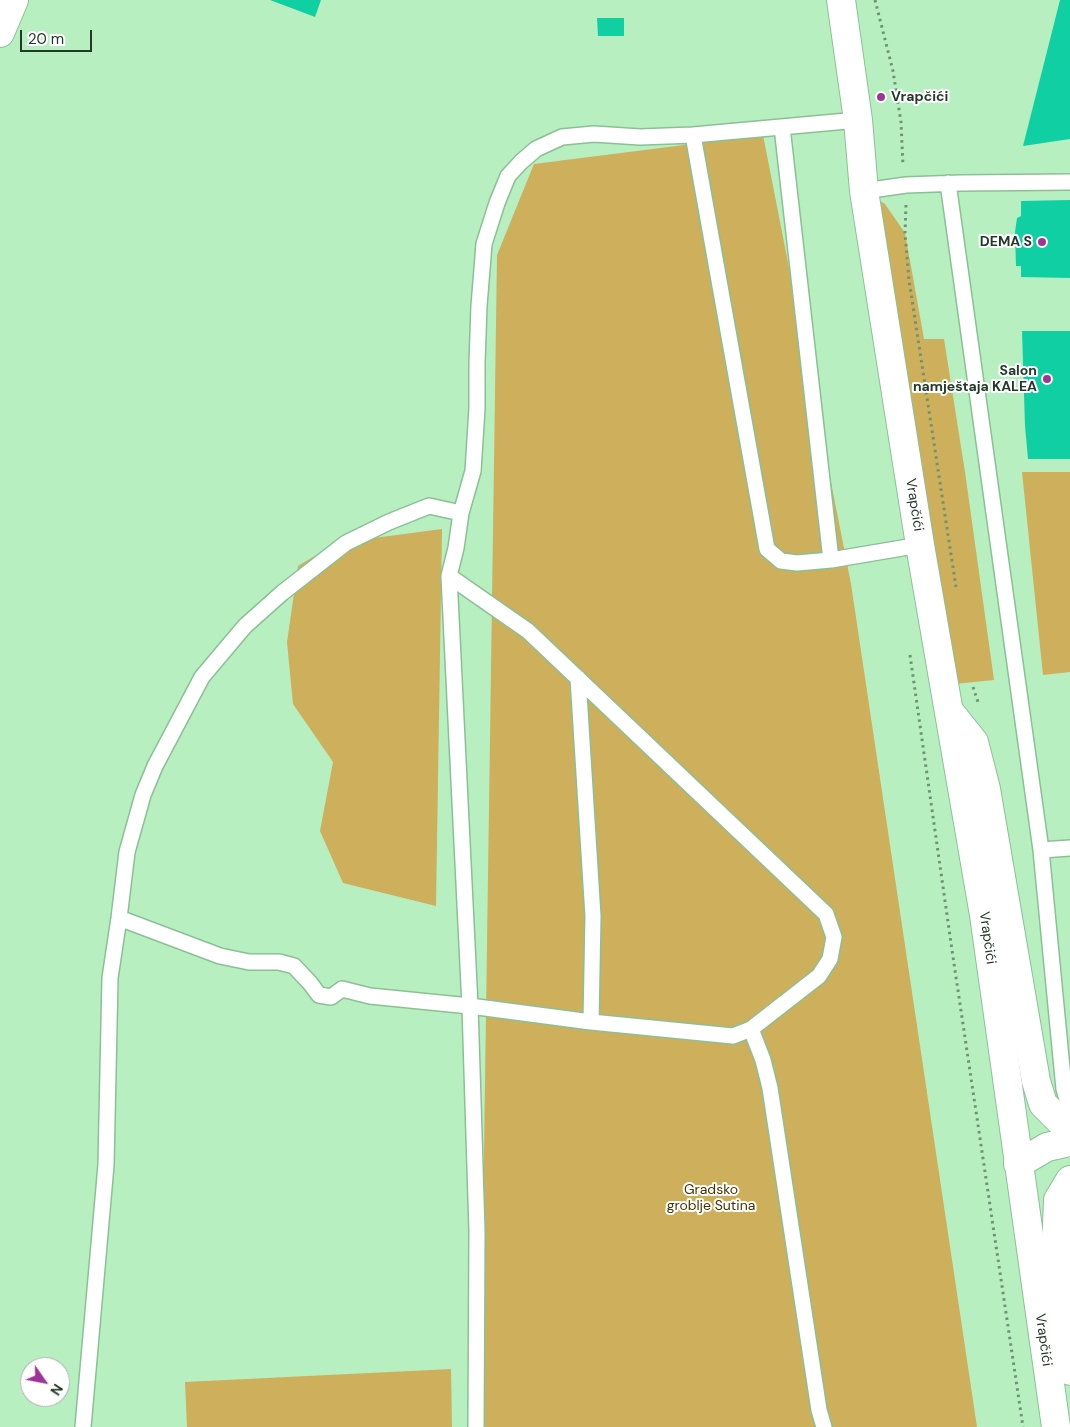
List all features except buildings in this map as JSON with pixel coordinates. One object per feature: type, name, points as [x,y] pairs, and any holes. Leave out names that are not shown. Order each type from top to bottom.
[{"type":"main road","points":[[0,33],[14,0]]},
{"type":"main road","name":"Vrapčići","points":[[841,0],[858,120],[864,192],[920,545],[984,915],[1056,1427]]},
{"type":"main road","name":"Vrapčići","points":[[950,712],[974,742],[986,789],[1036,1081],[1043,1104],[1070,1131]]},
{"type":"main road","points":[[1018,1164],[1047,1147],[1070,1142]]},
{"type":"main road","points":[[1018,1164],[1070,1165]]},
{"type":"main road","name":"Vrapčići","points":[[1070,1180],[1058,1200],[1056,1251],[1070,1370]]},
{"type":"lane","points":[[476,1427],[477,1231],[470,1006],[449,576],[456,548],[461,513],[473,472],[478,408],[476,363],[484,244],[508,176],[536,149],[562,136],[594,134],[640,137],[693,135],[858,120]]},
{"type":"lane","points":[[782,127],[831,560]]},
{"type":"lane","points":[[693,135],[767,549],[781,561],[797,563],[831,560],[920,545]]},
{"type":"lane","points":[[864,192],[906,185],[1070,182]]},
{"type":"lane","points":[[948,183],[1063,995],[1064,1089],[1070,1110]]},
{"type":"lane","points":[[83,1427],[106,1165],[110,978],[127,852],[143,795],[154,766],[202,677],[245,626],[282,593],[346,543],[389,522],[429,506],[461,513]]},
{"type":"lane","points":[[119,918],[220,956],[249,962],[278,962],[294,966],[319,996],[331,997],[342,989],[370,996],[470,1006],[591,1022],[733,1036],[751,1030],[819,976],[830,959],[834,937],[826,914],[528,631],[449,576]]},
{"type":"lane","points":[[578,678],[592,916],[591,1022]]},
{"type":"lane","points":[[1041,850],[1070,848]]},
{"type":"lane","points":[[751,1030],[763,1060],[770,1088],[819,1410],[824,1427]]},
{"type":"path","points":[[874,0],[893,71],[901,122],[902,157],[906,185],[905,233],[909,280],[957,596]]},
{"type":"path","points":[[909,646],[1023,1427]]},
{"type":"path","points":[[971,683],[979,707]]},
{"type":"green space","name":"Gradsko groblje Sutina","points":[[763,135],[851,584],[977,1427],[480,1427],[497,255],[534,164]]},
{"type":"green space","points":[[864,191],[885,204],[905,233],[924,339],[944,339],[994,680],[945,685]]},
{"type":"green space","points":[[1022,472],[1070,472],[1070,672],[1043,675]]},
{"type":"green space","points":[[442,529],[436,906],[343,883],[320,831],[333,762],[293,704],[287,642],[298,566],[336,543]]},
{"type":"green space","points":[[451,1369],[452,1427],[187,1427],[185,1382]]},
{"type":"place","name":"Vrapčići","points":[[881,97]]},
{"type":"place","name":"DEMA S","points":[[1042,242]]},
{"type":"place","name":"Salon namještaja KALEA","points":[[1047,379]]}]
